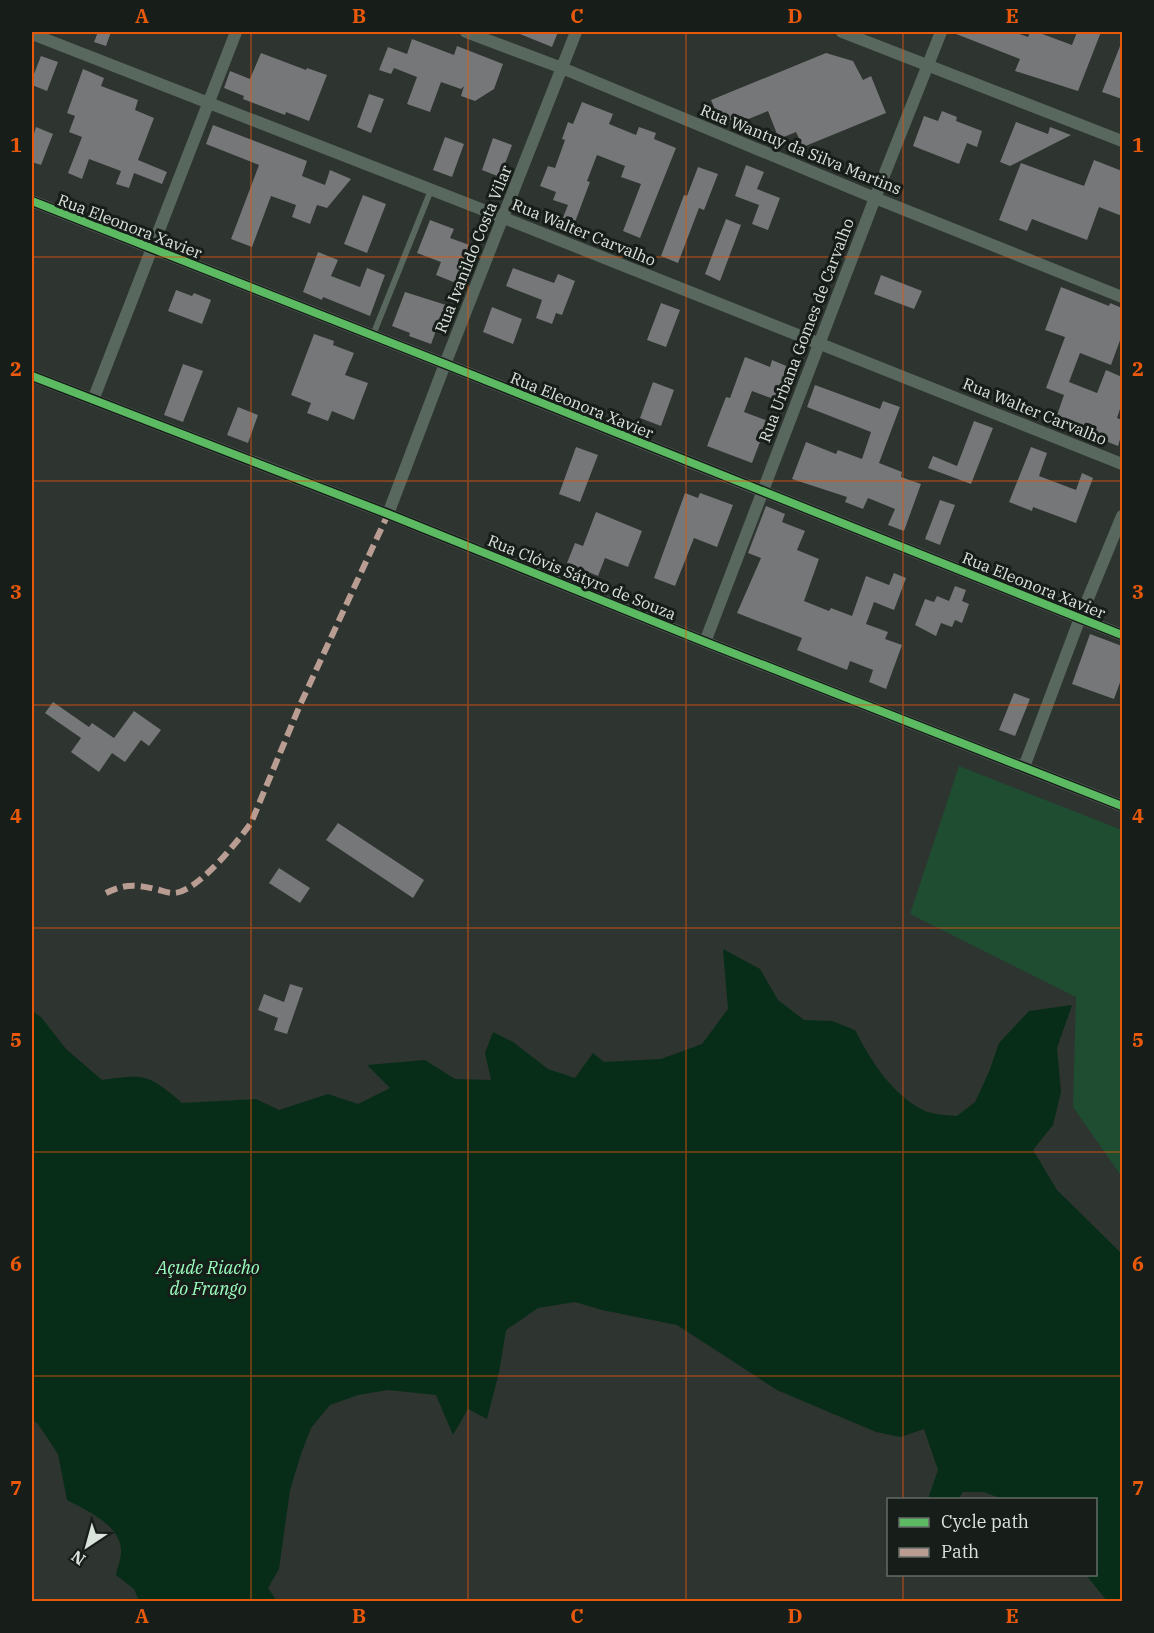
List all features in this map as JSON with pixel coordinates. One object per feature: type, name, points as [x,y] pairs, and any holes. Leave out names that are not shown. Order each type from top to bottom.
[{"type":"street","points":[[93,400],[236,32]]},
{"type":"street","name":"Rua Wantuy da Silva Martins","points":[[466,32],[562,68],[875,198],[1122,297]]},
{"type":"street","name":"Rua Ivanildo Costa Vilar","points":[[388,514],[576,32]]},
{"type":"street","points":[[842,32],[1122,141]]},
{"type":"street","name":"Rua Urbana Gomes de Carvalho","points":[[705,642],[761,492],[941,32]]},
{"type":"street","name":"Rua Walter Carvalho","points":[[32,34],[504,218],[1122,464]]},
{"type":"street","name":"Rua Eleonora Xavier","points":[[32,201],[1122,635]]},
{"type":"street","name":"Rua Clóvis Sátyro de Souza","points":[[32,376],[388,514],[1122,806]]},
{"type":"street","points":[[1024,767],[1080,618],[1122,516]]},
{"type":"lane","points":[[373,335],[431,190]]},
{"type":"shaded area","points":[[959,766],[1122,830],[1122,1177],[1073,1107],[1076,997],[910,914]]},
{"type":"water","name":"Açude Riacho do Frango","points":[[723,949],[760,969],[778,1000],[804,1020],[832,1021],[855,1030],[875,1065],[893,1087],[913,1104],[936,1114],[957,1116],[975,1102],[999,1043],[1029,1011],[1072,1005],[1057,1048],[1061,1092],[1053,1125],[1033,1150],[1057,1190],[1122,1254],[1122,1601],[1107,1601],[1087,1576],[1097,1576],[1097,1498],[999,1498],[984,1492],[963,1492],[959,1498],[928,1498],[938,1470],[924,1429],[901,1437],[876,1432],[777,1390],[677,1325],[602,1310],[575,1302],[538,1308],[506,1330],[499,1372],[487,1419],[468,1409],[453,1435],[436,1395],[388,1390],[358,1395],[330,1405],[311,1428],[290,1490],[279,1569],[268,1588],[277,1601],[139,1601],[134,1589],[116,1575],[121,1553],[116,1535],[102,1520],[67,1500],[58,1454],[38,1424],[32,1420],[32,1011],[41,1017],[66,1049],[102,1080],[128,1077],[146,1078],[161,1086],[182,1103],[256,1099],[279,1110],[328,1094],[358,1104],[390,1088],[367,1065],[425,1060],[455,1079],[491,1080],[485,1053],[493,1032],[513,1042],[548,1069],[575,1078],[593,1053],[604,1062],[661,1059],[702,1044],[728,1009]]},
{"type":"building","points":[[98,32],[111,32],[106,46],[94,42]]},
{"type":"building","points":[[515,32],[558,32],[552,47]]},
{"type":"building","points":[[951,32],[1014,32],[1028,37],[1030,32],[1037,32],[1072,45],[1077,32],[1101,32],[1078,91],[1015,71],[1020,59]]},
{"type":"building","points":[[412,39],[454,55],[457,46],[503,64],[494,89],[475,101],[461,96],[464,86],[461,89],[441,82],[430,112],[407,104],[417,77],[394,68],[391,74],[379,70],[388,47],[407,54]]},
{"type":"building","points":[[1122,41],[1122,99],[1102,92]]},
{"type":"building","points":[[261,53],[306,70],[307,68],[327,75],[309,121],[286,112],[285,115],[243,99],[244,96],[224,88],[230,71],[250,79]]},
{"type":"building","points":[[826,53],[853,61],[863,80],[871,76],[886,113],[803,147],[796,132],[779,139],[768,111],[741,122],[739,116],[730,120],[728,114],[718,117],[711,100]]},
{"type":"building","points":[[41,56],[58,62],[47,91],[32,85]]},
{"type":"building","points":[[83,69],[104,78],[101,86],[138,100],[135,110],[154,118],[138,160],[167,172],[162,184],[134,173],[129,188],[116,184],[121,171],[89,159],[82,179],[68,173],[82,137],[69,132],[75,116],[67,113]]},
{"type":"building","points":[[369,94],[384,99],[371,133],[357,127]]},
{"type":"building","points":[[582,102],[613,114],[609,124],[636,135],[639,127],[656,133],[654,139],[676,148],[640,238],[623,231],[641,184],[621,177],[625,166],[597,155],[587,181],[590,182],[572,230],[560,225],[568,205],[553,200],[556,192],[540,186],[548,166],[555,168],[565,140],[562,139],[568,122],[573,124]]},
{"type":"building","points":[[942,111],[957,117],[956,121],[982,131],[977,147],[967,143],[959,164],[913,146],[924,116],[938,121]]},
{"type":"building","points":[[1016,122],[1048,134],[1050,127],[1071,135],[1010,166],[1000,162]]},
{"type":"building","points":[[213,125],[307,161],[302,176],[325,185],[330,170],[351,179],[327,208],[317,205],[310,224],[292,217],[296,205],[271,196],[252,247],[231,239],[259,165],[206,144]]},
{"type":"building","points":[[36,127],[53,134],[41,165],[32,162],[32,140]]},
{"type":"building","points":[[445,137],[464,144],[452,177],[433,170]]},
{"type":"building","points":[[493,138],[512,145],[500,177],[482,170]]},
{"type":"building","points":[[1094,160],[1122,171],[1122,216],[1099,207],[1087,240],[1032,219],[1027,231],[999,220],[1021,163],[1084,186]]},
{"type":"building","points":[[746,165],[764,172],[757,189],[780,198],[768,230],[752,224],[759,205],[735,196]]},
{"type":"building","points":[[698,167],[718,174],[704,210],[699,208],[678,263],[661,256],[684,195],[687,196]]},
{"type":"building","points":[[363,195],[386,204],[367,253],[344,244]]},
{"type":"building","points":[[726,219],[741,225],[720,281],[705,274]]},
{"type":"building","points":[[430,220],[454,229],[450,238],[475,247],[461,285],[436,275],[441,262],[417,253]]},
{"type":"building","points":[[318,252],[338,260],[331,276],[360,287],[367,268],[385,275],[370,316],[323,297],[322,300],[303,292]]},
{"type":"building","points":[[513,268],[554,283],[558,274],[575,281],[562,315],[556,313],[552,324],[536,318],[542,300],[506,286]]},
{"type":"building","points":[[881,275],[922,291],[914,309],[874,294]]},
{"type":"building","points":[[1061,287],[1109,306],[1110,303],[1122,308],[1122,335],[1111,365],[1080,353],[1069,382],[1097,393],[1106,370],[1122,377],[1122,403],[1117,418],[1122,420],[1122,433],[1118,446],[1055,421],[1064,395],[1046,388],[1065,337],[1045,330]]},
{"type":"building","points":[[176,290],[192,296],[194,293],[211,300],[202,324],[168,311]]},
{"type":"building","points":[[405,292],[446,305],[431,344],[409,336],[410,333],[392,326]]},
{"type":"building","points":[[661,303],[680,310],[666,347],[647,340]]},
{"type":"building","points":[[492,307],[522,319],[513,344],[483,332]]},
{"type":"building","points":[[314,334],[334,341],[333,345],[354,353],[345,375],[368,383],[354,420],[332,411],[328,421],[307,413],[311,403],[291,395]]},
{"type":"building","points":[[745,357],[770,367],[772,360],[791,368],[779,401],[752,391],[744,412],[768,421],[752,463],[707,446],[726,397],[730,398]]},
{"type":"building","points":[[183,364],[203,371],[183,422],[164,415]]},
{"type":"building","points":[[653,382],[674,390],[661,426],[640,418]]},
{"type":"building","points":[[815,385],[880,409],[883,401],[900,407],[879,463],[902,472],[901,477],[921,484],[904,531],[888,525],[895,509],[868,498],[863,509],[845,502],[847,497],[792,479],[806,442],[836,454],[838,450],[862,459],[871,432],[807,407]]},
{"type":"building","points":[[238,407],[258,415],[248,443],[227,435]]},
{"type":"building","points":[[974,421],[993,428],[971,484],[928,468],[933,456],[957,466]]},
{"type":"building","points":[[576,447],[598,455],[580,502],[559,494]]},
{"type":"building","points":[[1031,447],[1047,453],[1039,476],[1076,490],[1082,473],[1093,478],[1076,523],[1033,507],[1032,511],[1009,502]]},
{"type":"building","points":[[685,493],[698,498],[700,493],[733,505],[717,547],[694,538],[675,586],[654,578]]},
{"type":"building","points":[[940,500],[955,505],[940,545],[925,539]]},
{"type":"building","points":[[766,506],[785,514],[782,522],[805,531],[797,550],[819,559],[804,601],[829,611],[831,608],[852,616],[866,576],[889,585],[894,573],[906,578],[894,610],[874,602],[866,624],[888,632],[885,639],[902,645],[886,689],[869,682],[873,670],[850,661],[847,670],[797,650],[802,638],[737,613],[761,558],[748,553]]},
{"type":"building","points":[[596,512],[642,531],[628,567],[605,558],[598,576],[567,563],[575,543],[583,546]]},
{"type":"building","points":[[955,586],[966,590],[962,601],[969,604],[962,623],[955,620],[952,627],[941,623],[936,636],[915,625],[925,599],[934,602],[937,596],[949,601]]},
{"type":"building","points":[[1090,634],[1122,646],[1122,677],[1114,699],[1072,684]]},
{"type":"building","points":[[1014,693],[1030,699],[1015,736],[999,730]]},
{"type":"building","points":[[53,702],[89,727],[92,723],[114,738],[134,711],[161,730],[149,746],[141,740],[125,762],[112,753],[99,772],[71,752],[81,738],[45,713]]},
{"type":"building","points":[[338,823],[424,880],[413,898],[326,840]]},
{"type":"building","points":[[279,868],[310,888],[300,903],[269,883]]},
{"type":"building","points":[[290,984],[303,988],[287,1034],[274,1030],[278,1018],[258,1010],[264,994],[284,1002]]},
{"type":"marked path","points":[[106,893],[130,886],[148,887],[171,893],[182,891],[204,876],[237,842],[251,823],[300,705],[388,514]]},
{"type":"cycle path","points":[[32,201],[1122,635]]},
{"type":"cycle path","points":[[32,376],[388,514],[1122,806]]}]
